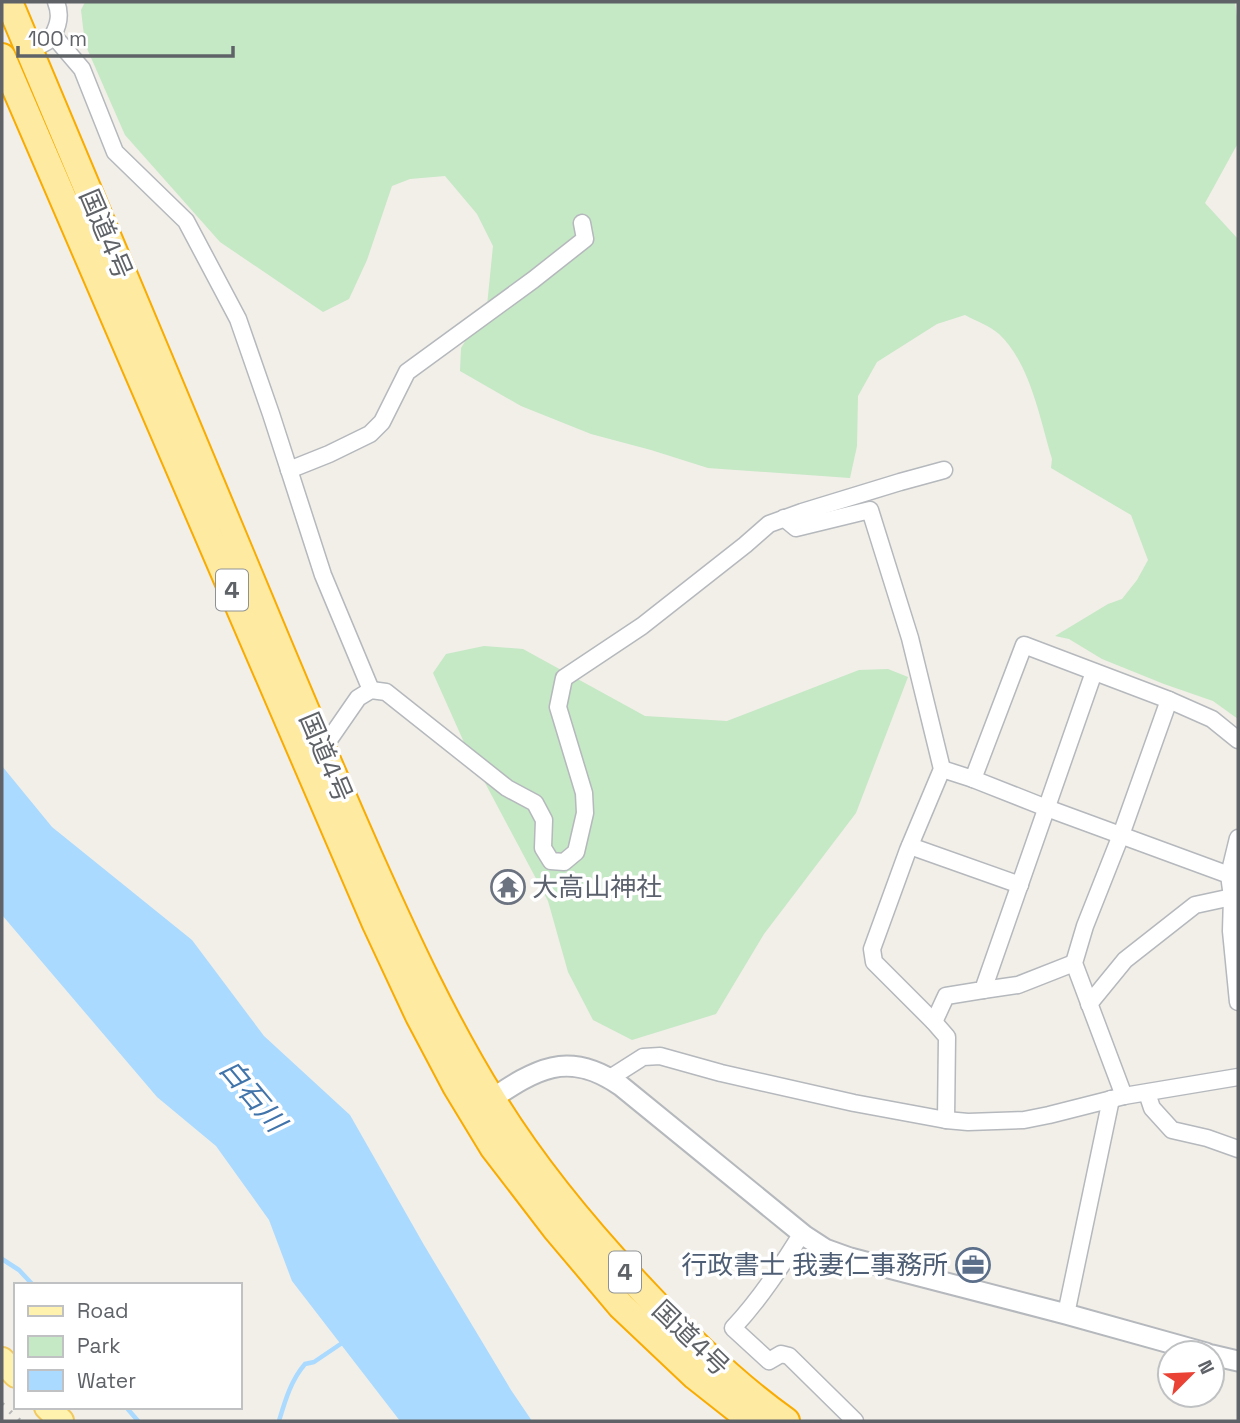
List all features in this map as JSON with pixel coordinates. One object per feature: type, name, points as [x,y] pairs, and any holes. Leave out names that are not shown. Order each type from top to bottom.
[{"type":"highway","name":"国道4号","points":[[9,2],[322,750],[410,950],[444,1015],[481,1106],[493,1147],[556,1230],[621,1306],[695,1376],[752,1421]]},
{"type":"highway","name":"国道4号","points":[[2,57],[418,1016],[481,1106],[534,1162],[611,1257],[690,1339],[733,1379],[786,1421]]},
{"type":"main road","points":[[2,1360],[14,1373]]},
{"type":"street","points":[[30,51],[48,41],[58,26],[60,10],[56,2]]},
{"type":"street","points":[[53,35],[82,69],[115,152],[186,221],[238,319],[323,575],[371,690]]},
{"type":"street","points":[[289,470],[370,434],[382,422],[407,372],[585,239],[582,223]]},
{"type":"street","points":[[322,750],[358,698],[371,690],[386,692],[507,788],[536,803],[544,820],[543,848],[551,861],[564,862],[576,852],[585,813],[584,793],[558,707],[564,678],[642,626],[768,524],[944,470]]},
{"type":"street","points":[[784,518],[796,528],[870,510],[910,639],[942,769],[872,949],[874,962],[947,1037],[946,1120]]},
{"type":"street","points":[[973,779],[1024,645],[1212,719],[1238,740]]},
{"type":"street","points":[[983,990],[1094,672]]},
{"type":"street","points":[[1066,1314],[1117,1098],[1074,964],[1085,926],[1169,700]]},
{"type":"street","points":[[942,769],[1121,835],[1233,886]]},
{"type":"street","points":[[1238,838],[1231,930],[1238,1002]]},
{"type":"street","points":[[910,846],[1020,885]]},
{"type":"street","points":[[1089,1004],[1125,960],[1195,905],[1233,886]]},
{"type":"street","points":[[934,1022],[946,996],[1017,985],[1074,964]]},
{"type":"street","points":[[610,1078],[643,1057],[660,1056],[721,1073],[854,1103],[968,1122],[1024,1120],[1117,1098],[1238,1077]]},
{"type":"street","points":[[481,1106],[529,1075],[555,1065],[581,1067],[610,1078],[825,1249],[850,1258],[1156,1339]]},
{"type":"street","points":[[1147,1093],[1152,1108],[1172,1130],[1238,1149]]},
{"type":"street","points":[[802,1233],[758,1300],[733,1328],[769,1361],[781,1354],[789,1356],[855,1421]]},
{"type":"green space","points":[[85,2],[1235,2],[1238,25],[1238,143],[1205,203],[1238,239],[1238,719],[1213,701],[1102,659],[1069,639],[1055,636],[1108,604],[1122,599],[1148,560],[1131,515],[1051,468],[1052,459],[1026,376],[1010,346],[991,328],[965,315],[937,324],[877,362],[858,396],[857,446],[850,478],[708,468],[591,434],[521,406],[460,371],[461,348],[487,306],[493,246],[477,214],[445,176],[410,179],[392,186],[367,260],[349,299],[323,312],[220,242],[125,135],[85,44],[81,10]]},
{"type":"green space","points":[[484,646],[523,649],[645,716],[727,721],[859,670],[888,669],[908,677],[856,813],[764,934],[716,1014],[632,1040],[593,1020],[568,972],[548,901],[467,749],[433,673],[446,654]]},
{"type":"water","name":"白石川","points":[[2,766],[52,827],[192,940],[264,1036],[350,1115],[424,1245],[532,1421],[400,1421],[292,1281],[269,1220],[216,1146],[157,1097],[2,915]]},
{"type":"waterway","points":[[2,1259],[19,1270],[31,1283]]},
{"type":"waterway","points":[[279,1421],[286,1398],[300,1370],[305,1364],[314,1362],[345,1341]]},
{"type":"waterway","points":[[128,1409],[138,1421]]},
{"type":"railway","points":[[2,1404],[20,1421]]},
{"type":"place","name":"大高山神社","points":[[508,887]]},
{"type":"place","name":"行政書士 我妻仁事務所","points":[[973,1265]]}]
